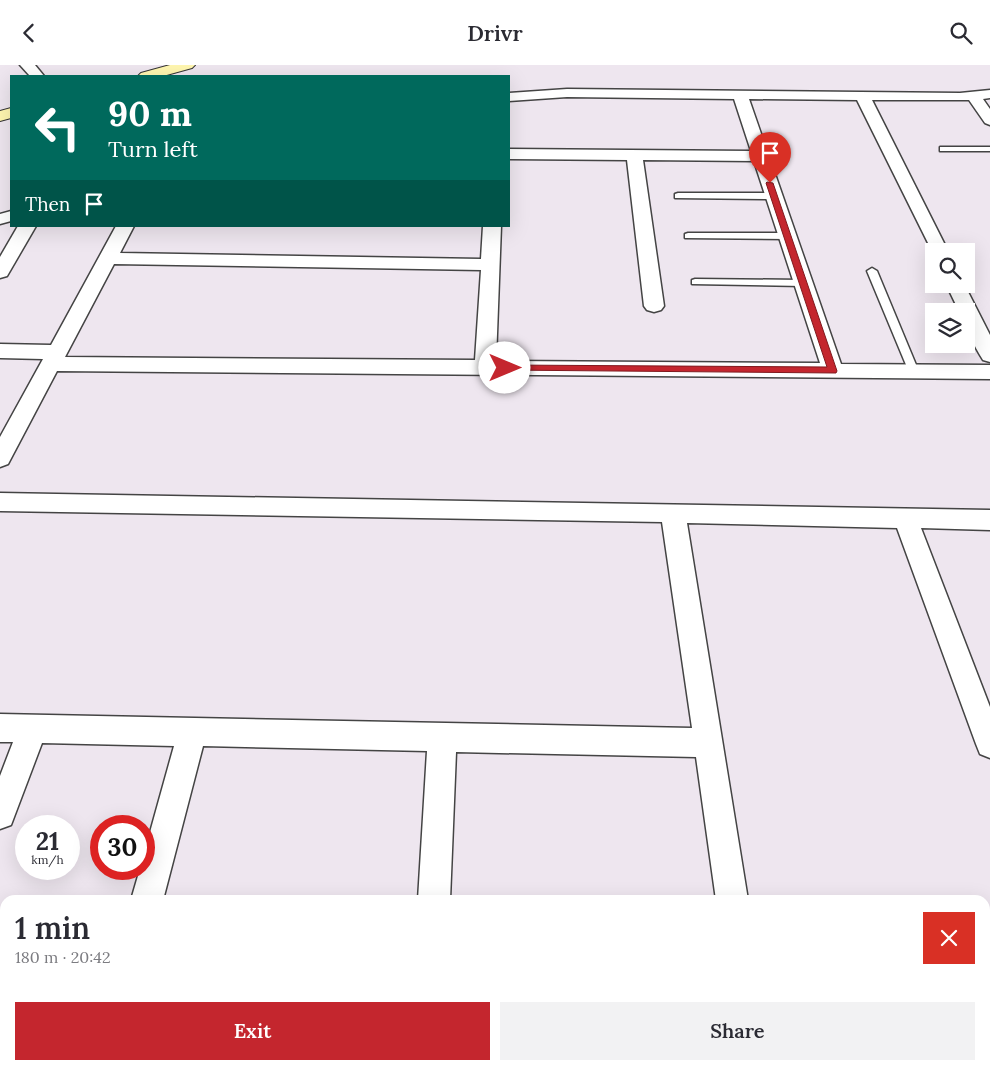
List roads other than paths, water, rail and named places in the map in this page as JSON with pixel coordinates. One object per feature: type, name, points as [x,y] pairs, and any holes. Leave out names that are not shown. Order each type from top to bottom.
[{"type":"street","points":[[27,65],[36,75]]},
{"type":"street","points":[[148,75],[168,67],[186,65]]},
{"type":"street","points":[[510,97],[567,93],[862,96],[990,94]]},
{"type":"street","points":[[740,95],[833,371]]},
{"type":"street","points":[[973,95],[990,120]]},
{"type":"street","points":[[862,96],[935,243]]},
{"type":"street","points":[[510,153],[761,156]]},
{"type":"street","points":[[634,155],[654,306]]},
{"type":"street","points":[[0,272],[25,227]]},
{"type":"street","points":[[0,458],[124,227]]},
{"type":"street","points":[[485,368],[492,227]]},
{"type":"street","points":[[108,259],[490,265]]},
{"type":"street","points":[[959,293],[990,355]]},
{"type":"street","points":[[0,351],[54,358],[485,368],[990,372]]},
{"type":"street","points":[[0,502],[990,520]]},
{"type":"street","points":[[674,513],[731,895]]},
{"type":"street","points":[[905,518],[990,744]]},
{"type":"street","points":[[0,728],[708,743]]},
{"type":"street","points":[[0,814],[33,729]]},
{"type":"street","points":[[147,895],[192,732]]},
{"type":"street","points":[[434,895],[442,737]]},
{"type":"lane","points":[[943,149],[990,149]]},
{"type":"lane","points":[[678,196],[774,196]]},
{"type":"lane","points":[[688,236],[788,236]]},
{"type":"lane","points":[[872,271],[914,371]]},
{"type":"lane","points":[[695,282],[803,283]]}]
